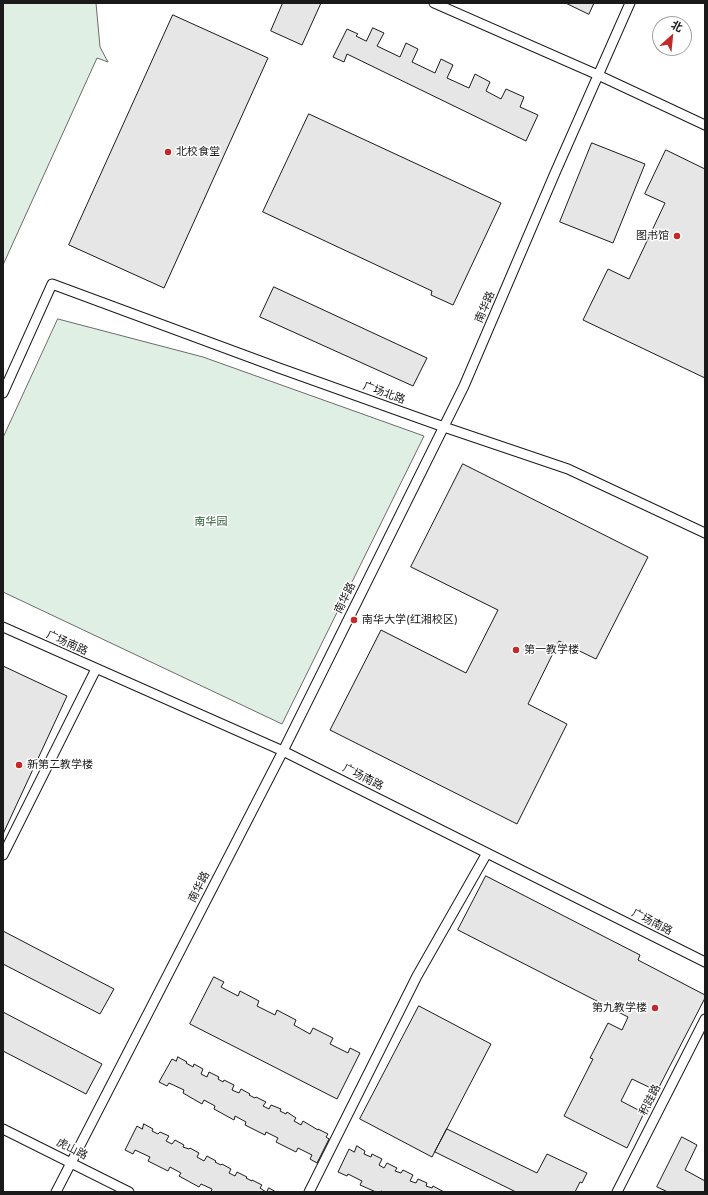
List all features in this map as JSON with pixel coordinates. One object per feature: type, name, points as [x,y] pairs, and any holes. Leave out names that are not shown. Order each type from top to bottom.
[{"type":"lane","points":[[434,3],[598,75],[705,125]]},
{"type":"lane","name":"南华路","points":[[56,1192],[283,751],[464,386],[630,3]]},
{"type":"lane","name":"广场北路","points":[[3,393],[52,284],[279,368],[444,427],[568,469],[705,533]]},
{"type":"lane","name":"广场南路","points":[[3,627],[283,751],[705,962]]},
{"type":"lane","points":[[3,855],[96,668]]},
{"type":"lane","points":[[310,1192],[417,976],[487,853]]},
{"type":"lane","name":"积跬路","points":[[617,1192],[705,1019]]},
{"type":"lane","name":"虎山路","points":[[3,1129],[72,1162],[129,1192]]},
{"type":"green space","points":[[3,3],[96,3],[100,47],[108,62],[97,58],[3,265]]},
{"type":"green space","name":"南华园","points":[[58,319],[203,357],[424,436],[282,724],[3,592],[3,438]]},
{"type":"building","points":[[283,3],[321,3],[302,45],[271,31]]},
{"type":"building","points":[[566,3],[594,3],[589,14]]},
{"type":"building","name":"北校食堂","points":[[173,15],[268,58],[164,288],[69,245]]},
{"type":"building","points":[[373,28],[384,33],[377,46],[400,57],[406,43],[418,49],[412,62],[435,73],[441,59],[453,65],[447,78],[469,88],[475,74],[490,82],[486,91],[501,99],[506,89],[524,97],[520,107],[538,115],[526,141],[347,54],[344,62],[333,57],[347,29],[358,34],[356,36],[366,41]]},
{"type":"building","points":[[309,114],[501,203],[453,305],[431,295],[432,291],[263,212]]},
{"type":"building","points":[[592,143],[645,164],[613,243],[560,222]]},
{"type":"building","name":"图书馆","points":[[666,150],[705,169],[705,378],[583,320],[608,269],[629,279],[665,203],[645,194]]},
{"type":"building","points":[[274,287],[427,358],[413,386],[260,317]]},
{"type":"building","name":"第一教学楼","points":[[463,464],[648,557],[596,659],[559,641],[528,704],[567,724],[517,824],[330,730],[381,630],[466,673],[498,610],[411,567]]},
{"type":"building","name":"新第二教学楼","points":[[3,666],[67,696],[3,834]]},
{"type":"building","name":"第九教学楼","points":[[486,876],[640,955],[638,960],[705,995],[705,998],[657,1091],[632,1079],[621,1101],[644,1113],[627,1148],[564,1116],[593,1059],[590,1058],[608,1023],[622,1030],[628,1017],[458,930]]},
{"type":"building","points":[[3,931],[114,989],[100,1014],[3,964]]},
{"type":"building","points":[[214,977],[224,982],[221,987],[238,996],[240,991],[259,1001],[257,1006],[275,1015],[277,1010],[296,1020],[294,1025],[310,1034],[313,1028],[333,1038],[330,1044],[348,1053],[350,1048],[360,1053],[337,1099],[190,1024]]},
{"type":"building","points":[[419,1006],[491,1044],[432,1157],[360,1119]]},
{"type":"building","points":[[3,1012],[102,1064],[86,1094],[3,1051]]},
{"type":"building","points":[[178,1057],[193,1067],[194,1064],[203,1069],[201,1074],[207,1077],[209,1072],[219,1077],[218,1079],[223,1082],[224,1080],[234,1085],[232,1090],[239,1093],[241,1089],[250,1094],[249,1095],[266,1102],[263,1106],[269,1109],[271,1105],[281,1109],[280,1111],[286,1114],[287,1112],[296,1118],[294,1121],[301,1125],[303,1121],[328,1134],[326,1137],[329,1139],[317,1163],[310,1159],[312,1155],[298,1148],[296,1152],[276,1142],[278,1138],[266,1132],[265,1135],[245,1125],[246,1122],[235,1116],[234,1120],[214,1109],[215,1106],[204,1100],[202,1104],[183,1093],[184,1090],[169,1083],[167,1086],[159,1082],[172,1059],[176,1061]]},
{"type":"building","points":[[144,1124],[158,1134],[160,1132],[169,1136],[166,1141],[172,1144],[175,1140],[184,1145],[183,1147],[190,1148],[199,1153],[197,1157],[204,1161],[207,1156],[216,1161],[215,1162],[231,1169],[229,1173],[235,1176],[237,1172],[262,1185],[260,1188],[266,1192],[211,1192],[212,1189],[201,1184],[199,1187],[179,1176],[181,1173],[170,1167],[168,1171],[148,1161],[150,1157],[135,1150],[133,1154],[125,1150],[137,1126],[142,1129]]},
{"type":"building","points":[[447,1129],[537,1173],[547,1154],[587,1173],[575,1192],[516,1192],[435,1152]]},
{"type":"building","points":[[682,1137],[697,1145],[685,1170],[705,1181],[705,1192],[668,1192],[657,1187]]},
{"type":"building","points":[[357,1146],[365,1151],[364,1154],[371,1157],[372,1154],[382,1159],[379,1165],[384,1168],[387,1163],[397,1168],[395,1171],[401,1173],[403,1170],[413,1175],[410,1181],[416,1183],[418,1179],[427,1183],[426,1186],[432,1188],[433,1186],[444,1192],[376,1192],[360,1185],[362,1181],[348,1174],[347,1176],[338,1172],[349,1149],[354,1152]]},
{"type":"building","points":[[269,1188],[276,1192],[267,1192]]},
{"type":"place","name":"北校食堂","points":[[168,152]]},
{"type":"place","name":"图书馆","points":[[677,236]]},
{"type":"place","name":"南华大学(红湘校区)","points":[[354,620]]},
{"type":"place","name":"第一教学楼","points":[[516,650]]},
{"type":"place","name":"新第二教学楼","points":[[19,765]]},
{"type":"place","name":"第九教学楼","points":[[655,1008]]}]
